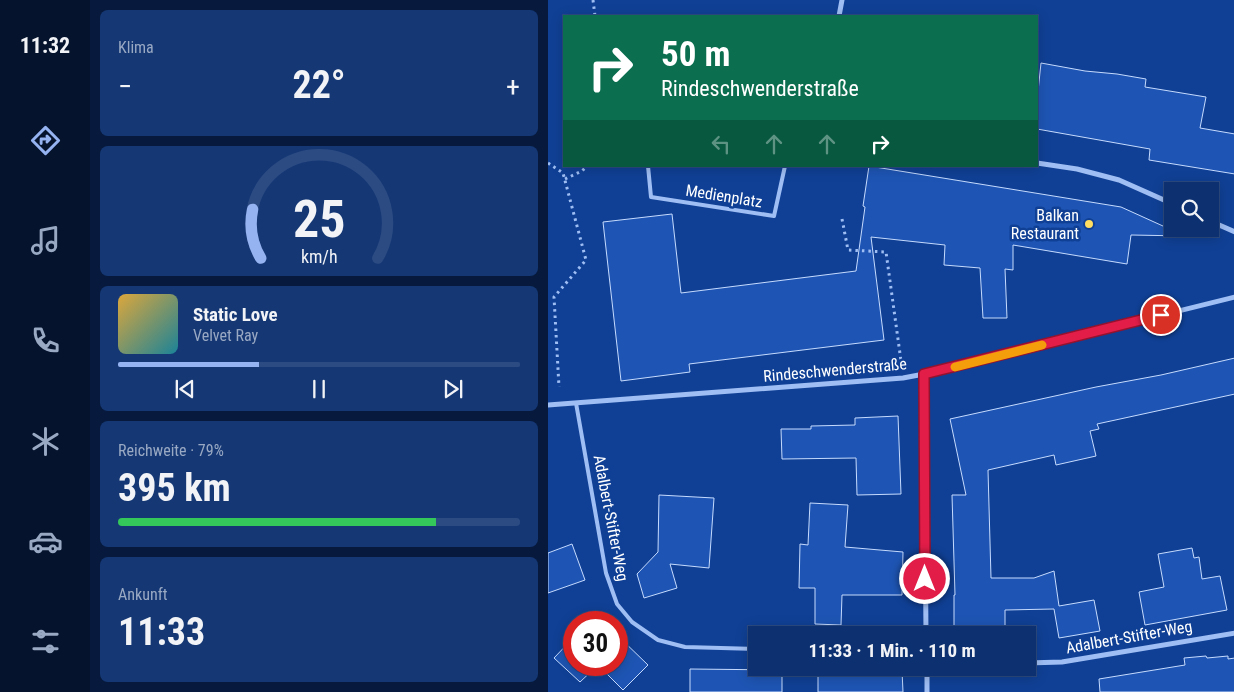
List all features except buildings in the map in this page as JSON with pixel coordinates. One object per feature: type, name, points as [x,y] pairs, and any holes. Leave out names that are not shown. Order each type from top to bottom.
[{"type":"street","points":[[839,15],[842,0]]},
{"type":"street","points":[[1038,162],[1076,169],[1119,180],[1164,200]]},
{"type":"street","points":[[1219,225],[1234,232]]},
{"type":"street","name":"Rindeschwenderstraße","points":[[548,405],[904,378],[1234,297]]},
{"type":"street","points":[[924,374],[926,626]]},
{"type":"street","name":"Adalbert-Stifter-Weg","points":[[1036,663],[1062,662],[1234,634]]},
{"type":"street","points":[[927,676],[927,692]]},
{"type":"lane","name":"Medienplatz","points":[[648,167],[651,197],[774,216],[785,167]]},
{"type":"lane","name":"Adalbert-Stifter-Weg","points":[[576,403],[606,573],[617,604],[632,622],[658,640],[685,647],[748,649]]},
{"type":"path","points":[[593,0],[595,15]]},
{"type":"path","points":[[548,163],[563,173],[586,260],[554,297],[560,404]]},
{"type":"path","points":[[565,179],[586,167]]},
{"type":"path","points":[[842,219],[848,250],[886,252],[904,378]]},
{"type":"slow traffic","points":[[955,367],[1042,345]]},
{"type":"place","name":"Balkan Restaurant","points":[[1089,224]]},
{"type":"route","points":[[925,579],[924,374],[1161,315]]}]
